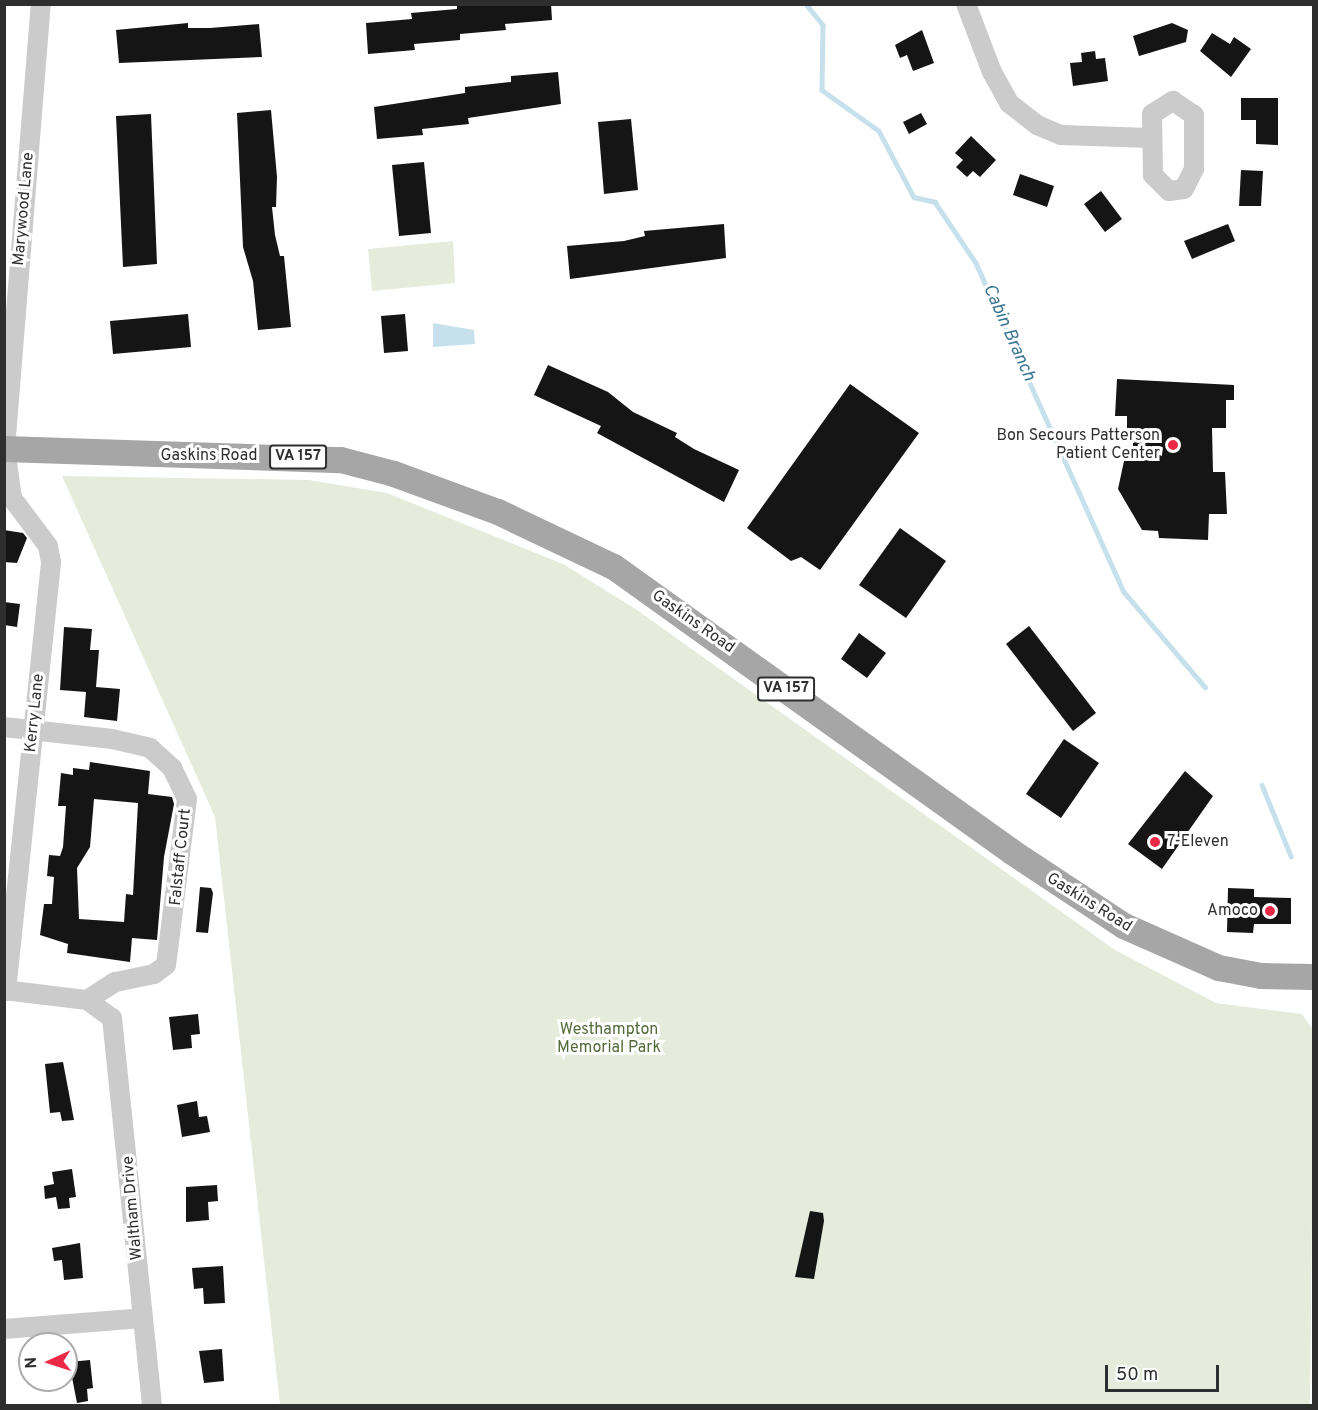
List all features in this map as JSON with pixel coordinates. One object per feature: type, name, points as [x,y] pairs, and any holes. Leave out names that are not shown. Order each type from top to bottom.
[{"type":"main road","name":"Gaskins Road","points":[[5,449],[341,460],[394,474],[498,512],[614,567],[1012,852],[1124,926],[1219,968],[1261,976],[1314,976]]},
{"type":"street","name":"Marywood Lane","points":[[5,449],[41,4]]},
{"type":"street","points":[[966,4],[992,72],[1009,103],[1037,125],[1061,135],[1151,138]]},
{"type":"street","name":"Kerry Lane","points":[[5,449],[12,498],[51,554],[5,990]]},
{"type":"street","name":"Falstaff Court","points":[[4,727],[112,739],[150,748],[172,768],[187,799],[166,965],[154,974],[115,982],[87,1000]]},
{"type":"street","points":[[5,990],[87,1000]]},
{"type":"street","name":"Waltham Drive","points":[[87,1000],[108,1012],[117,1037],[152,1406]]},
{"type":"street","points":[[4,1329],[143,1318]]},
{"type":"green space","points":[[453,241],[455,283],[372,291],[368,249]]},
{"type":"green space","name":"Westhampton Memorial Park","points":[[62,476],[309,480],[387,493],[563,564],[634,608],[1115,950],[1216,1003],[1302,1014],[1314,1031],[1310,1405],[280,1405],[215,817]]},
{"type":"water","points":[[433,323],[474,330],[475,344],[433,347]]},
{"type":"building","points":[[457,4],[551,4],[552,20],[505,24],[506,30],[460,34],[460,40],[414,44],[415,50],[368,54],[366,23],[412,19],[411,13],[457,9]]},
{"type":"building","points":[[188,23],[188,28],[259,24],[262,57],[119,63],[116,30]]},
{"type":"building","points":[[1172,23],[1188,30],[1186,42],[1139,56],[1133,36]]},
{"type":"building","points":[[922,30],[934,63],[913,71],[907,55],[900,58],[895,45]]},
{"type":"building","points":[[1212,33],[1230,44],[1234,37],[1251,49],[1231,77],[1200,51]]},
{"type":"building","points":[[1095,51],[1096,59],[1105,58],[1108,81],[1073,86],[1070,63],[1082,62],[1081,53]]},
{"type":"building","points":[[558,72],[561,104],[468,118],[469,124],[422,129],[423,135],[377,139],[374,107],[465,93],[465,87],[511,82],[511,76]]},
{"type":"building","points":[[1241,98],[1278,98],[1278,145],[1256,144],[1256,120],[1241,120]]},
{"type":"building","points":[[271,110],[277,177],[276,207],[272,207],[280,256],[284,256],[291,327],[258,330],[253,281],[243,247],[237,113]]},
{"type":"building","points":[[921,113],[927,124],[909,134],[903,122]]},
{"type":"building","points":[[151,114],[157,264],[123,267],[116,116]]},
{"type":"building","points":[[631,119],[638,190],[604,194],[598,122]]},
{"type":"building","points":[[971,136],[996,160],[980,177],[973,171],[967,177],[956,167],[963,160],[955,153]]},
{"type":"building","points":[[424,162],[431,233],[399,236],[392,165]]},
{"type":"building","points":[[1241,170],[1263,171],[1261,206],[1239,206]]},
{"type":"building","points":[[1020,174],[1054,186],[1047,207],[1013,195]]},
{"type":"building","points":[[1101,191],[1122,219],[1105,232],[1084,204]]},
{"type":"building","points":[[724,224],[726,258],[570,279],[567,246],[624,241],[645,236],[644,231]]},
{"type":"building","points":[[1228,224],[1235,241],[1192,259],[1184,241]]},
{"type":"building","points":[[188,314],[191,347],[113,354],[110,321]]},
{"type":"building","points":[[405,314],[408,351],[384,353],[381,316]]},
{"type":"building","points":[[548,365],[608,392],[633,412],[677,433],[675,437],[694,449],[739,470],[724,502],[597,433],[601,426],[534,395]]},
{"type":"building","name":"Bon Secours Patterson Patient Center","points":[[1117,379],[1234,385],[1234,400],[1226,400],[1226,428],[1212,428],[1213,472],[1225,472],[1227,514],[1209,514],[1208,540],[1159,538],[1158,531],[1142,530],[1118,489],[1124,461],[1133,461],[1133,429],[1127,429],[1127,416],[1115,416]]},
{"type":"building","points":[[850,384],[919,433],[820,570],[801,557],[791,561],[747,528]]},
{"type":"building","points":[[900,528],[946,561],[906,618],[859,585]]},
{"type":"building","points":[[4,530],[23,533],[27,538],[17,563],[4,562]]},
{"type":"building","points":[[4,602],[20,604],[17,627],[4,625]]},
{"type":"building","points":[[1029,626],[1096,713],[1073,731],[1006,644]]},
{"type":"building","points":[[64,627],[92,629],[90,650],[99,650],[96,687],[120,689],[117,721],[84,717],[86,692],[60,690]]},
{"type":"building","points":[[859,633],[886,653],[867,678],[841,659]]},
{"type":"building","points":[[1064,739],[1099,763],[1061,818],[1026,794]]},
{"type":"building","points":[[90,762],[150,771],[148,794],[172,797],[174,804],[164,857],[157,940],[132,938],[130,962],[67,953],[68,944],[40,935],[44,904],[52,904],[54,877],[47,876],[49,855],[60,856],[63,847],[66,806],[58,806],[61,773],[73,775],[73,768],[89,770]],"holes":[[[94,799],[138,803],[133,895],[126,894],[124,922],[79,919],[77,868],[90,847]]]},
{"type":"building","points":[[1185,771],[1213,796],[1162,869],[1128,844]]},
{"type":"building","points":[[200,887],[211,888],[213,893],[208,933],[196,932]]},
{"type":"building","points":[[1228,888],[1254,889],[1254,897],[1291,898],[1291,924],[1254,924],[1253,933],[1227,932]]},
{"type":"building","points":[[198,1014],[200,1034],[191,1035],[192,1048],[173,1050],[169,1017]]},
{"type":"building","points":[[63,1062],[74,1120],[62,1121],[60,1112],[50,1113],[45,1064]]},
{"type":"building","points":[[197,1101],[199,1117],[207,1116],[210,1132],[182,1137],[177,1105]]},
{"type":"building","points":[[72,1169],[76,1197],[69,1198],[70,1208],[58,1209],[56,1197],[45,1199],[44,1186],[54,1184],[52,1172]]},
{"type":"building","points":[[217,1185],[218,1201],[208,1202],[209,1220],[186,1222],[186,1187]]},
{"type":"building","points":[[810,1211],[823,1213],[824,1221],[814,1279],[795,1277]]},
{"type":"building","points":[[80,1243],[83,1278],[64,1280],[62,1260],[54,1261],[52,1248]]},
{"type":"building","points":[[223,1266],[225,1303],[204,1304],[203,1288],[194,1289],[192,1268]]},
{"type":"building","points":[[222,1349],[224,1381],[204,1383],[199,1351]]},
{"type":"building","points":[[90,1360],[93,1388],[87,1389],[88,1401],[77,1403],[75,1392],[78,1392],[78,1361]]},
{"type":"waterway","name":"Cabin Branch","points":[[806,4],[823,25],[822,90],[879,131],[914,197],[935,202],[976,263],[1124,592],[1205,687]]},
{"type":"waterway","name":"Cabin Branch","points":[[1262,785],[1291,856]]},
{"type":"place","name":"Bon Secours Patterson Patient Center","points":[[1173,445]]},
{"type":"place","name":"7-Eleven","points":[[1155,842]]},
{"type":"place","name":"Amoco","points":[[1270,911]]}]
